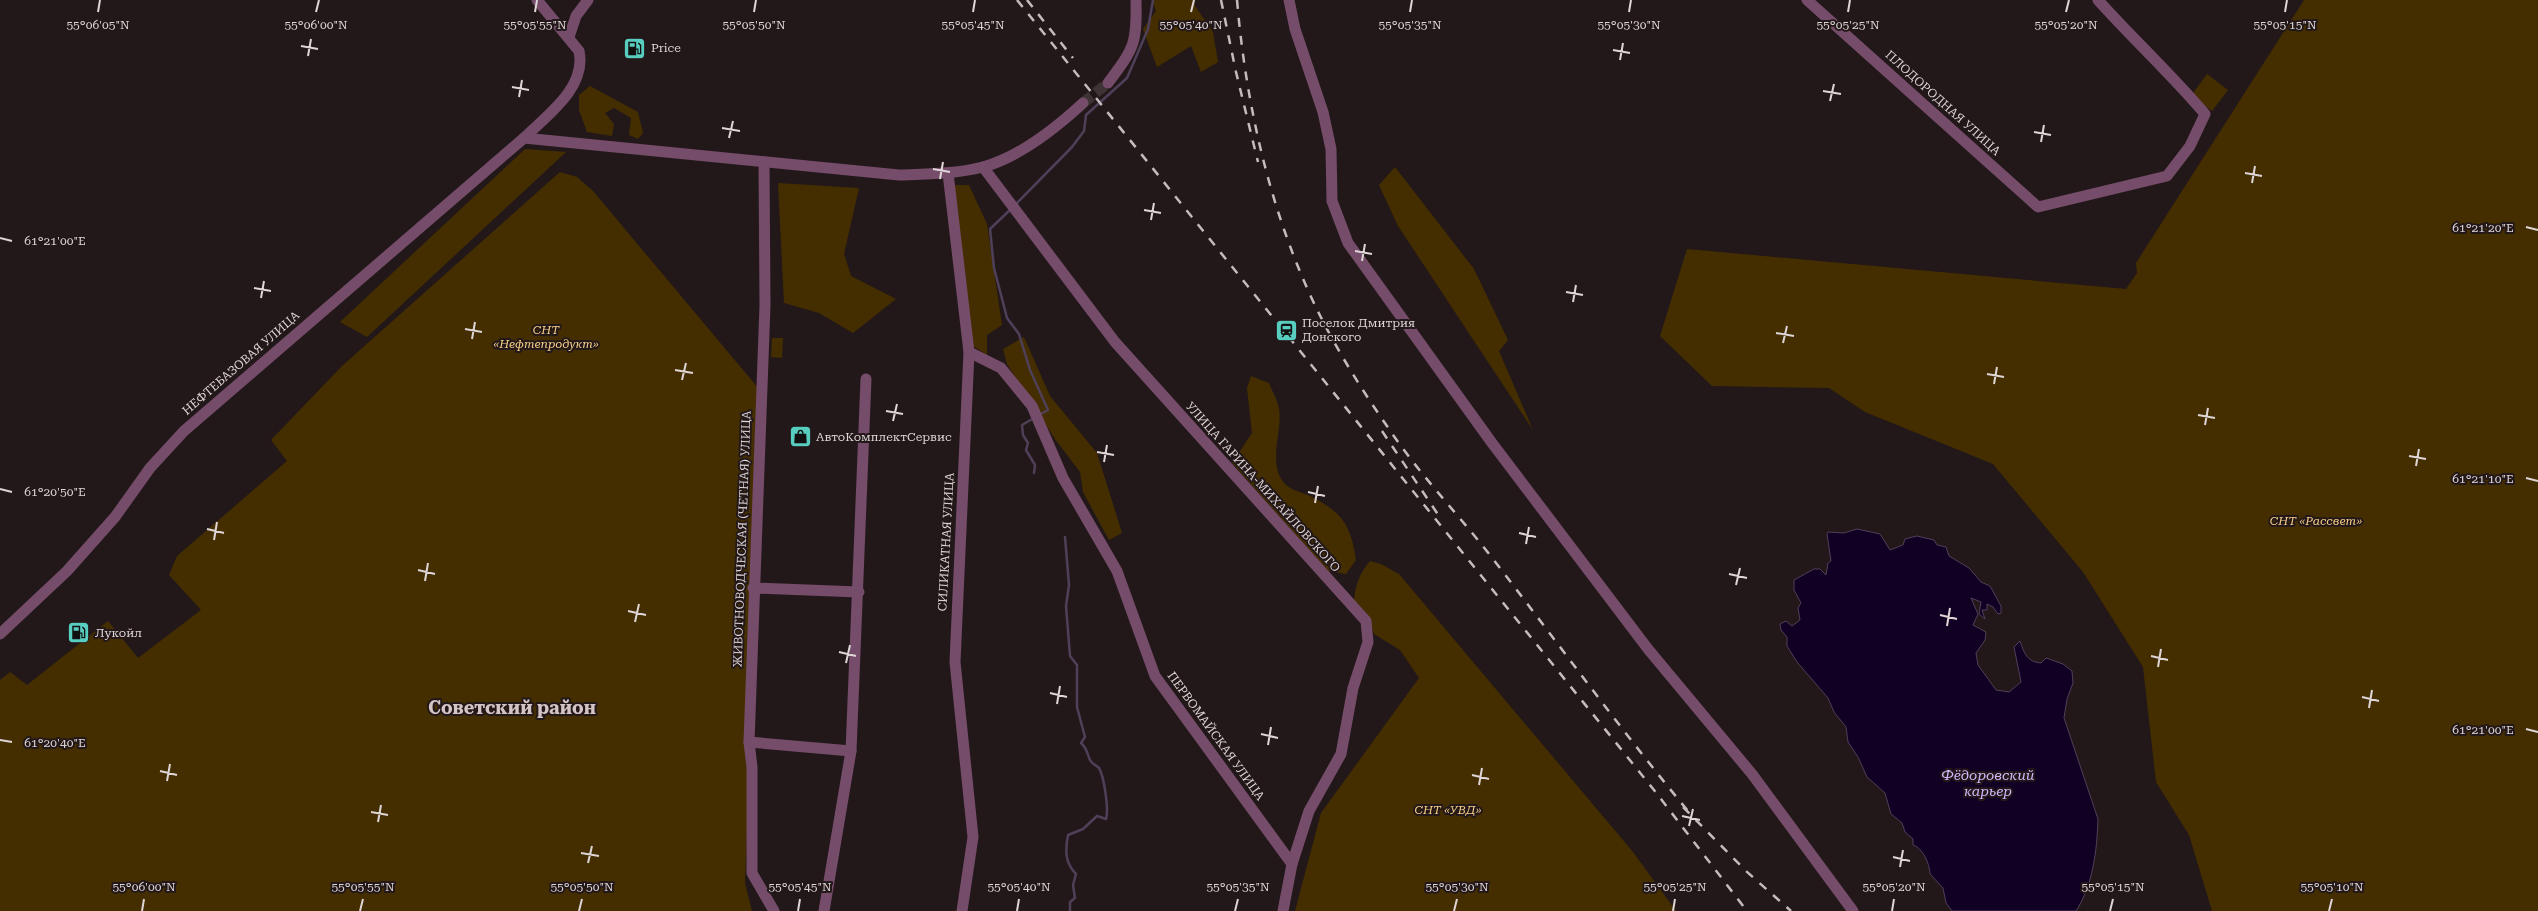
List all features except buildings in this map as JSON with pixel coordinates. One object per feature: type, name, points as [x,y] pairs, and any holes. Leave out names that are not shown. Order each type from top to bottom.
[{"type":"street","name":"НЕФТЕБАЗОВАЯ УЛИЦА","points":[[0,634],[72,565],[115,517],[150,468],[184,430],[524,138],[561,102],[575,80],[580,57],[569,37],[537,0]]},
{"type":"street","points":[[569,37],[576,16],[588,0]]},
{"type":"street","points":[[1108,83],[1131,52],[1137,33],[1136,0]]},
{"type":"street","points":[[1289,0],[1295,28],[1323,112],[1331,149],[1332,201],[1348,243],[1492,443],[1648,649],[1752,774],[1853,911]]},
{"type":"street","name":"ПЛОДОРОДНАЯ УЛИЦА","points":[[1807,0],[2038,207],[2167,176],[2190,146],[2205,114],[2171,75],[2098,0]]},
{"type":"street","points":[[524,138],[898,175],[948,173],[983,167],[1012,154],[1038,138],[1083,103]]},
{"type":"street","name":"ЖИВОТНОВОДЧЕСКАЯ (ЧЕТНАЯ) УЛИЦА","points":[[764,162],[766,305],[753,588],[749,742],[752,767],[752,873],[774,911]]},
{"type":"street","name":"УЛИЦА ГАРИНА-МИХАЙЛОВСКОГО","points":[[983,167],[1115,342],[1366,621],[1368,642],[1353,688],[1341,754],[1309,811],[1292,864]]},
{"type":"street","name":"СИЛИКАТНАЯ УЛИЦА","points":[[948,173],[969,352],[955,662],[973,838],[962,911]]},
{"type":"street","name":"ПЕРВОМАЙСКАЯ УЛИЦА","points":[[969,352],[1001,368],[1032,406],[1064,478],[1117,571],[1155,676],[1292,864]]},
{"type":"street","points":[[824,911],[852,750],[866,379]]},
{"type":"street","points":[[753,588],[859,592]]},
{"type":"street","points":[[749,742],[852,750]]},
{"type":"street","points":[[1283,911],[1292,864]]},
{"type":"green space","points":[[1152,0],[1195,0],[1195,6],[1213,32],[1218,62],[1201,72],[1191,46],[1157,67],[1143,29],[1156,11]]},
{"type":"green space","name":"СНТ «Рассвет»","points":[[2304,0],[2538,0],[2538,911],[2212,911],[2189,835],[2156,782],[2143,667],[2083,572],[1993,464],[1865,412],[1829,388],[1712,386],[1660,336],[1687,249],[2126,289],[2137,273],[2136,263]]},
{"type":"green space","points":[[2207,74],[2228,90],[2212,111],[2191,96]]},
{"type":"green space","points":[[590,86],[638,112],[643,133],[638,139],[629,135],[631,118],[614,108],[605,113],[614,124],[612,136],[587,132],[579,110],[579,95]]},
{"type":"green space","points":[[525,149],[566,152],[367,337],[340,322]]},
{"type":"green space","points":[[1395,167],[1474,269],[1508,340],[1499,351],[1533,430],[1398,226],[1379,185]]},
{"type":"green space","name":"СНТ «Нефтепродукт»","points":[[560,172],[577,177],[593,191],[764,395],[745,883],[752,911],[0,911],[0,680],[10,672],[27,685],[108,621],[138,658],[201,610],[169,575],[177,556],[287,461],[271,440],[342,366]]},
{"type":"green space","points":[[778,183],[859,188],[844,254],[851,276],[896,299],[853,333],[819,313],[784,303]]},
{"type":"green space","points":[[953,185],[969,185],[987,224],[1002,325],[987,335],[987,355],[973,346]]},
{"type":"green space","points":[[1024,337],[1050,396],[1097,453],[1122,533],[1109,540],[1083,492],[1080,472],[1055,439],[1007,364],[1003,349]]},
{"type":"green space","points":[[772,338],[783,338],[782,358],[771,357]]},
{"type":"green space","points":[[1251,376],[1269,383],[1279,408],[1280,417],[1276,458],[1280,477],[1288,487],[1310,496],[1330,508],[1348,529],[1356,560],[1346,574],[1328,571],[1232,463],[1252,433],[1247,388]]},
{"type":"green space","name":"СНТ «УВД»","points":[[1370,561],[1381,564],[1399,574],[1633,852],[1676,911],[1295,911],[1321,813],[1419,678],[1400,650],[1374,634],[1368,615],[1354,600],[1359,579]]},
{"type":"water","name":"Фёдоровский карьер","points":[[1857,529],[1880,534],[1890,550],[1903,545],[1905,539],[1917,536],[1934,540],[1937,545],[1946,547],[1949,556],[1969,568],[1981,582],[1990,586],[2001,606],[2001,613],[1998,614],[1993,607],[1987,604],[1987,610],[1982,610],[1985,619],[1979,614],[1981,602],[1971,598],[1978,614],[1973,625],[1986,632],[1985,640],[1976,653],[1978,665],[1996,690],[2009,692],[2021,682],[2014,647],[2020,641],[2025,653],[2032,661],[2041,663],[2046,658],[2063,664],[2072,671],[2073,683],[2067,699],[2064,718],[2098,819],[2093,867],[2082,901],[2076,911],[1952,911],[1946,903],[1943,888],[1930,874],[1927,861],[1922,852],[1913,845],[1913,839],[1905,832],[1902,823],[1891,814],[1885,793],[1867,777],[1858,757],[1848,742],[1846,727],[1834,712],[1828,698],[1797,662],[1787,646],[1787,637],[1781,630],[1780,624],[1786,621],[1792,626],[1800,620],[1798,608],[1801,603],[1794,590],[1794,580],[1814,569],[1820,569],[1826,575],[1828,563],[1831,561],[1828,532],[1844,533]]},
{"type":"waterway","points":[[1015,205],[1072,147],[1084,131],[1086,115],[1127,78],[1148,29],[1153,0]]},
{"type":"waterway","points":[[1011,209],[990,229],[994,268],[1007,318],[1019,334],[1030,370],[1048,410],[1039,415]]},
{"type":"waterway","points":[[1034,418],[1022,425],[1023,435],[1028,443],[1026,450],[1035,465],[1034,473]]},
{"type":"waterway","points":[[1065,537],[1069,585],[1066,606],[1070,656],[1077,665],[1077,707],[1085,737],[1081,743],[1091,761],[1101,772],[1107,808],[1106,819],[1097,816],[1083,829],[1068,835],[1066,846],[1068,861],[1076,874],[1073,885],[1075,898],[1070,902],[1070,911]]},
{"type":"tunnel","points":[[1083,103],[1108,83]]},
{"type":"railway","points":[[1017,0],[1654,790],[1747,911]]},
{"type":"railway","points":[[1027,0],[1073,58]]},
{"type":"railway","points":[[1221,0],[1258,162]]},
{"type":"railway","points":[[1237,0],[1245,72],[1268,178],[1304,281],[1332,339],[1365,394],[1401,446],[1493,559],[1688,811]]},
{"type":"railway","points":[[1382,431],[1439,516]]},
{"type":"railway","points":[[1683,807],[1746,871],[1791,911]]},
{"type":"place","name":"Price","points":[[635,48]]},
{"type":"place","name":"Поселок Дмитрия Донского","points":[[1286,330]]},
{"type":"place","name":"АвтоКомплектСервис","points":[[800,437]]},
{"type":"place","name":"Лукойл","points":[[79,633]]},
{"type":"district","name":"Советский район","points":[[512,708]]}]
